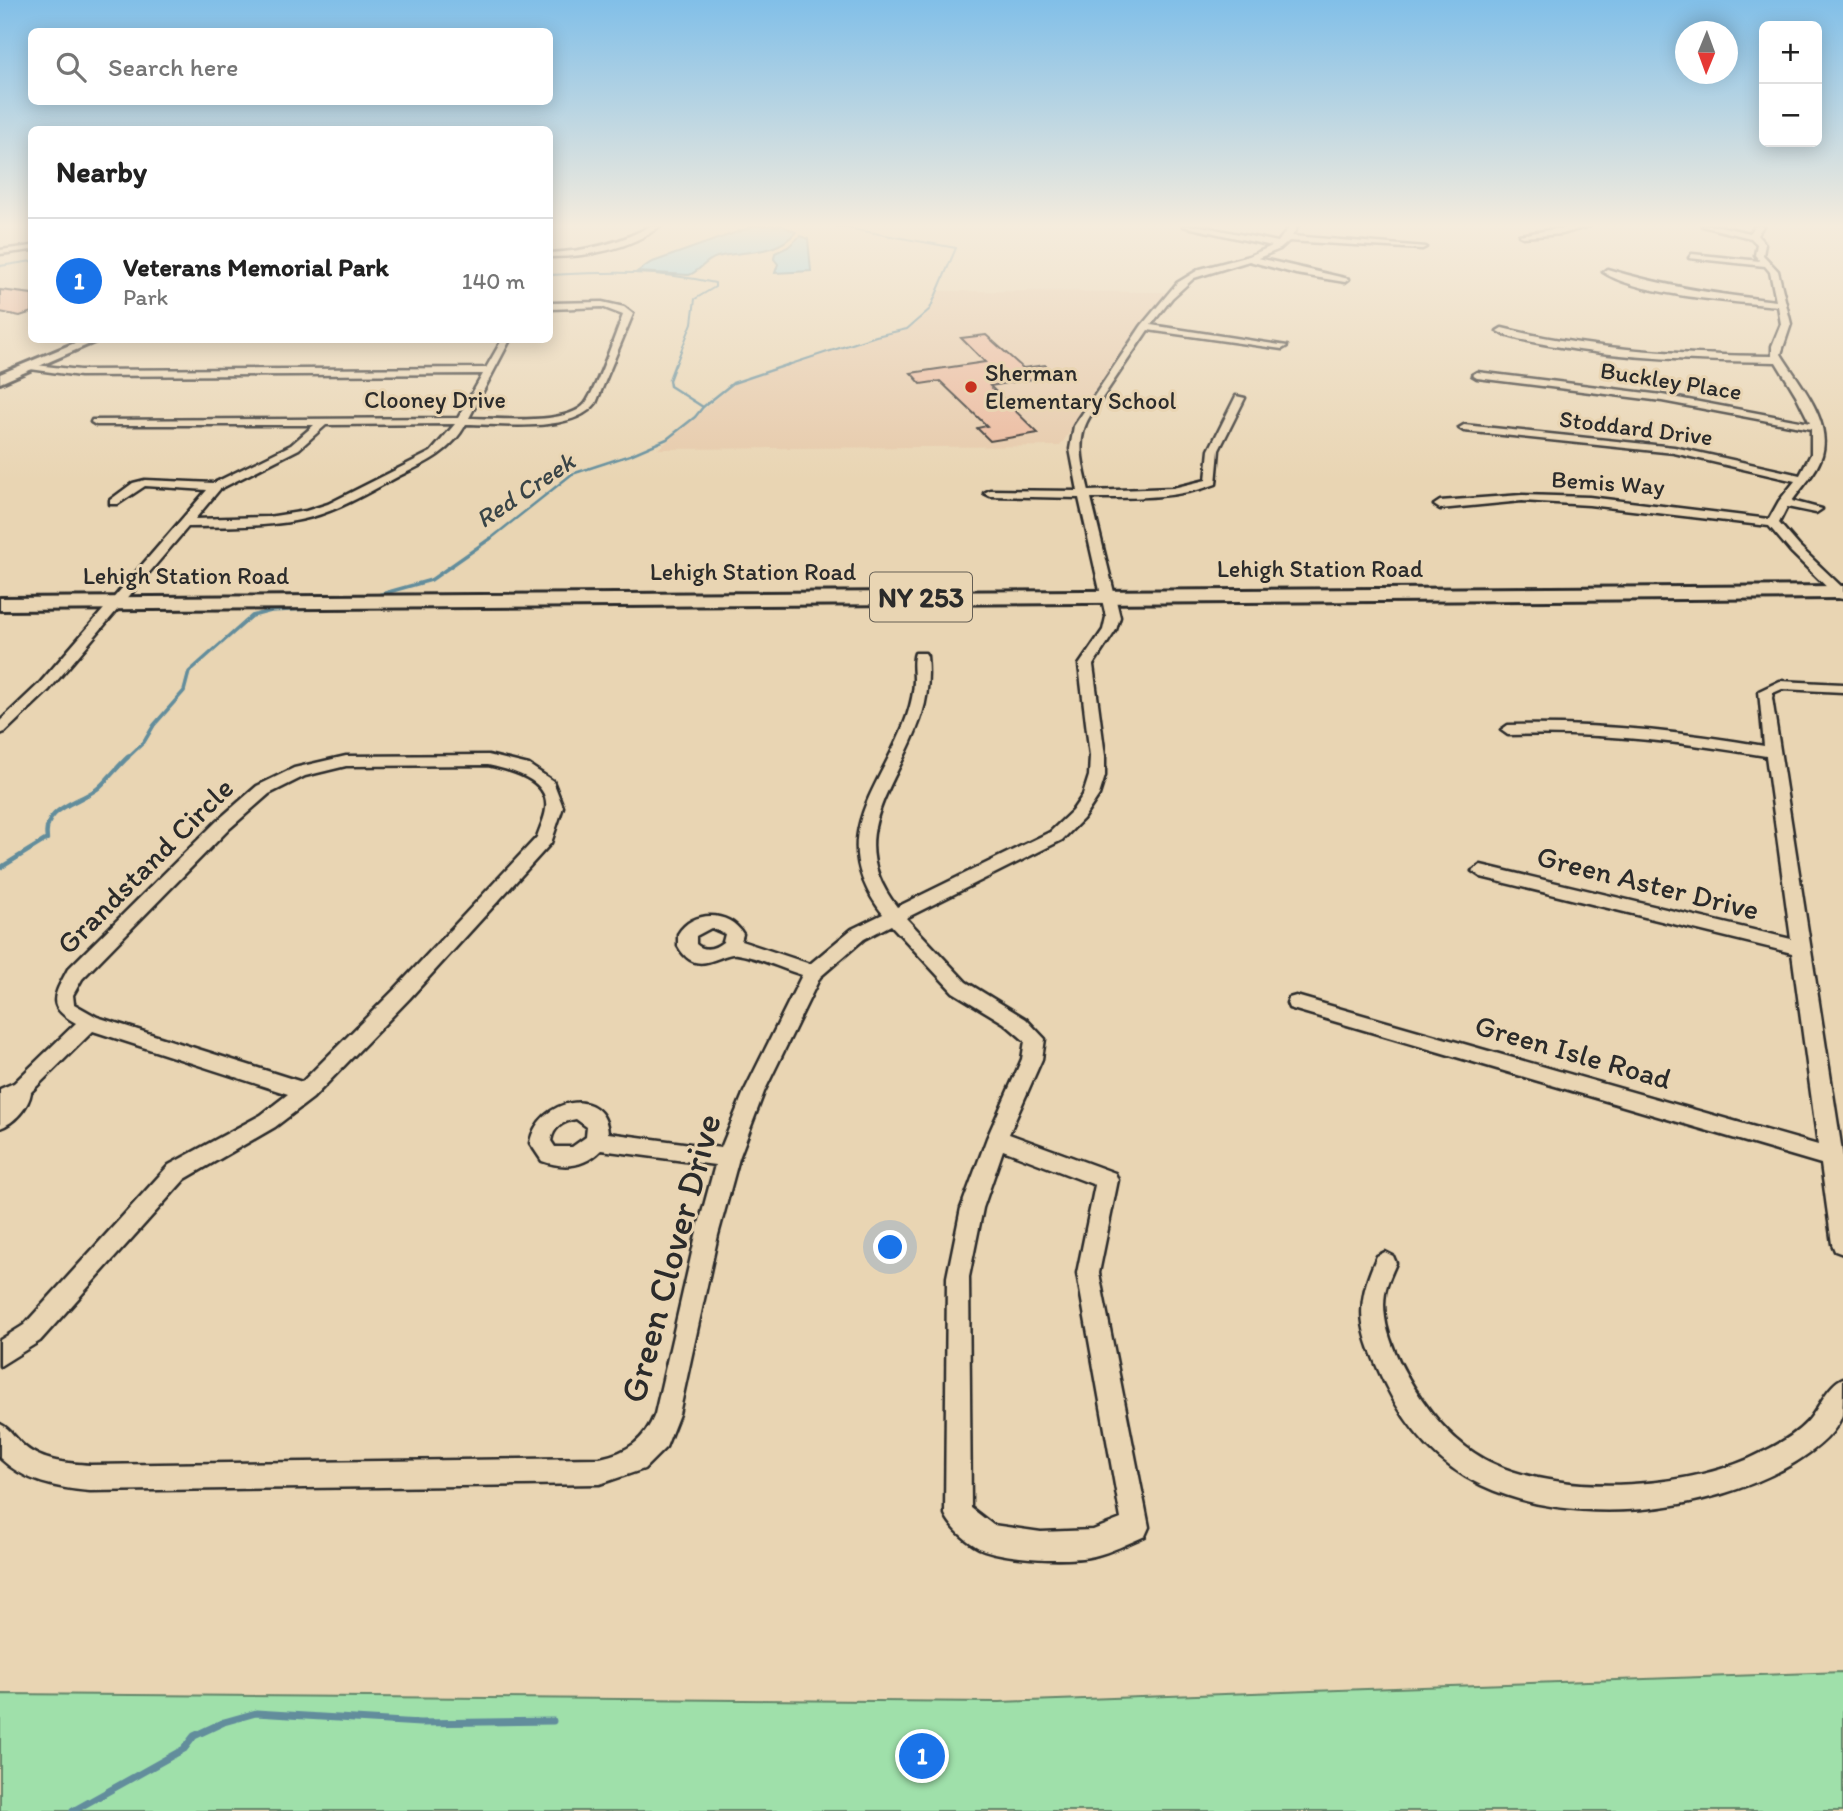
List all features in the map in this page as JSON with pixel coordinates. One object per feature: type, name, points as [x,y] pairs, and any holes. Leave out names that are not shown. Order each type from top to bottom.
[{"type":"main road","points":[[0,379],[85,343]]},
{"type":"main road","name":"Lehigh Station Road","points":[[0,604],[1842,593]]},
{"type":"street","name":"Clooney Drive","points":[[96,422],[552,421],[579,414],[589,407],[628,314],[623,311]]},
{"type":"street","name":"Green Clover Drive","points":[[0,1437],[5,1447],[19,1460],[36,1469],[62,1476],[90,1478],[600,1471],[632,1463],[654,1445],[667,1414],[707,1236],[728,1158],[754,1092],[813,972],[858,934],[891,915],[1039,846],[1069,825],[1088,802],[1096,782],[1099,762],[1086,664],[1092,650],[1109,632],[1113,623],[1075,449],[1078,428],[1159,311]]},
{"type":"street","points":[[1783,311],[1786,330],[1776,349],[1779,359],[1801,390],[1815,427],[1818,453],[1783,503],[1773,523],[1842,593]]},
{"type":"street","points":[[1147,327],[1282,346]]},
{"type":"street","points":[[1502,331],[1545,340],[1666,355],[1779,359]]},
{"type":"street","points":[[185,523],[268,521],[320,510],[435,454],[446,446],[461,422],[504,343]]},
{"type":"street","points":[[30,366],[80,373],[489,371]]},
{"type":"street","name":"Buckley Place","points":[[1477,375],[1662,398],[1815,427]]},
{"type":"street","points":[[990,493],[1174,491],[1209,485],[1214,477],[1214,450],[1240,398]]},
{"type":"street","points":[[0,729],[44,687],[216,486],[295,447],[324,421]]},
{"type":"street","name":"Stoddard Drive","points":[[1464,428],[1674,450],[1802,479]]},
{"type":"street","points":[[114,502],[137,485],[145,483],[216,486]]},
{"type":"street","name":"Bemis Way","points":[[1440,505],[1522,498],[1589,501],[1773,523]]},
{"type":"street","points":[[1783,503],[1816,509]]},
{"type":"street","points":[[920,656],[921,684],[916,711],[872,808],[862,842],[869,877],[891,915],[964,990],[1024,1026],[1035,1039],[1032,1059],[997,1138],[972,1208],[958,1277],[958,1514],[987,1538],[1041,1545],[1093,1543],[1136,1527],[1088,1273],[1107,1180],[997,1138]]},
{"type":"street","points":[[1843,688],[1780,685],[1766,691],[1843,1244]]},
{"type":"street","points":[[1508,730],[1549,728],[1637,731],[1773,752]]},
{"type":"street","name":"Grandstand Circle","points":[[0,1354],[32,1333],[155,1193],[177,1172],[268,1121],[306,1092],[545,839],[555,807],[547,785],[524,769],[488,760],[346,761],[300,772],[263,790],[223,825],[75,974],[64,995],[65,1008],[90,1022],[306,1092]]},
{"type":"street","name":"Green Aster Drive","points":[[1481,871],[1802,949]]},
{"type":"street","points":[[731,946],[813,972]]},
{"type":"street","name":"Green Isle Road","points":[[1296,1003],[1832,1158]]},
{"type":"street","points":[[0,1102],[7,1095],[22,1089],[90,1022]]},
{"type":"street","points":[[0,1119],[20,1099],[22,1089]]},
{"type":"street","points":[[596,1140],[728,1158]]},
{"type":"street","points":[[1385,1264],[1373,1297],[1377,1328],[1387,1362],[1412,1411],[1461,1459],[1490,1476],[1528,1489],[1599,1496],[1648,1494],[1692,1488],[1738,1476],[1772,1462],[1802,1444],[1826,1419],[1843,1390]]},
{"type":"shaded area","points":[[926,311],[1154,311],[1060,446],[658,449],[737,381],[914,325]]},
{"type":"green space","points":[[1843,1672],[1843,1811],[0,1811],[0,1694],[999,1702]]},
{"type":"building","points":[[28,311],[28,313],[20,316],[0,312]]},
{"type":"building","name":"Sherman Elementary School","points":[[986,335],[1023,368],[1045,365],[1056,375],[990,386],[1038,433],[990,441],[977,428],[987,426],[940,381],[921,384],[911,373],[985,362],[961,338]]},
{"type":"waterway","name":"Red Creek","points":[[675,366],[692,323],[694,311]]},
{"type":"waterway","points":[[785,366],[876,336],[907,329],[928,311]]},
{"type":"waterway","name":"Red Creek","points":[[675,364],[669,380],[670,386],[703,407]]},
{"type":"waterway","points":[[703,407],[733,383],[790,364]]},
{"type":"waterway","name":"Red Creek","points":[[489,540],[572,474],[630,455],[667,439],[695,417],[703,407]]},
{"type":"waterway","name":"Red Creek","points":[[378,595],[431,580],[491,538]]},
{"type":"waterway","name":"Red Creek","points":[[127,758],[144,742],[154,725],[184,691],[189,672],[252,616],[271,611],[351,607]]},
{"type":"waterway","name":"Red Creek","points":[[0,868],[47,839],[47,829],[55,814],[97,789],[127,758]]},
{"type":"waterway","points":[[73,1811],[184,1749],[194,1736],[224,1722],[256,1713],[420,1723],[553,1721]]},
{"type":"place","name":"Sherman Elementary School","points":[[971,387]]},
{"type":"place","name":"Veterans Memorial Park","points":[[922,1756]]}]
